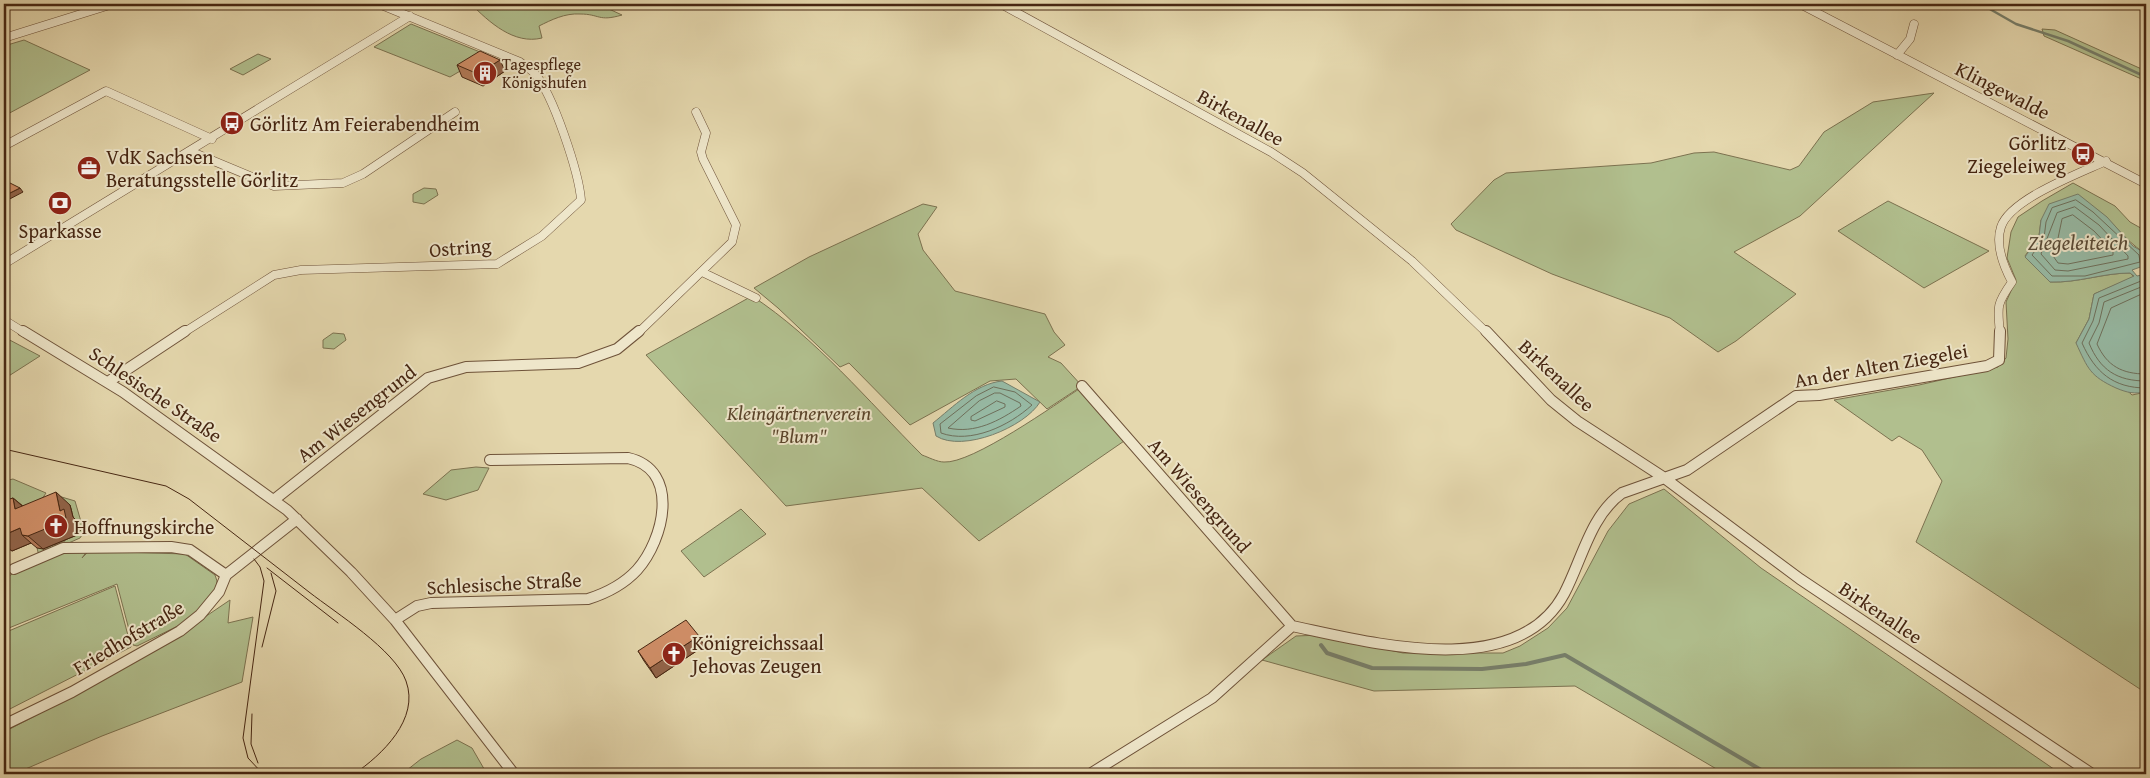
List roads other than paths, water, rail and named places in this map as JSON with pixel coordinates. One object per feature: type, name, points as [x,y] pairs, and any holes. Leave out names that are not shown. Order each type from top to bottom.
[{"type":"street","points":[[4,38],[113,4]]},
{"type":"street","points":[[379,4],[410,16]]},
{"type":"street","name":"Birkenallee","points":[[1001,4],[1271,152],[1303,173],[1419,267],[1465,309],[1551,400],[1584,426],[1663,477],[1800,579],[2092,774]]},
{"type":"street","name":"Klingewalde","points":[[1800,4],[2106,161],[2146,184]]},
{"type":"street","points":[[4,269],[18,258],[410,16]]},
{"type":"street","name":"Ostring","points":[[108,382],[252,287],[274,275],[301,270],[497,264],[523,250],[574,209],[582,200],[580,183],[545,88],[536,73],[520,62],[410,16]]},
{"type":"street","points":[[1897,55],[1910,39],[1914,24]]},
{"type":"street","points":[[4,146],[106,91],[212,139]]},
{"type":"street","points":[[192,152],[274,186],[343,183],[363,174],[455,112]]},
{"type":"street","name":"Am Wiesengrund","points":[[275,499],[428,378],[466,366],[578,363],[599,358],[627,342],[704,273],[732,242],[736,225],[703,158],[701,152],[706,133],[696,112]]},
{"type":"street","name":"An der Alten Ziegelei","points":[[1292,626],[1400,647],[1474,648],[1516,639],[1544,619],[1559,601],[1600,518],[1613,500],[1637,485],[1663,477],[1674,476],[1687,470],[1796,396],[1819,396],[1987,366],[1999,360],[2003,349],[2000,298],[2012,282],[2003,266],[2001,227],[2010,213],[2034,195],[2106,161]]},
{"type":"street","points":[[4,264],[18,258]]},
{"type":"street","points":[[704,273],[756,298]]},
{"type":"street","name":"Schlesische Straße","points":[[4,322],[108,382],[275,499],[297,519],[395,620],[514,774]]},
{"type":"street","name":"Am Wiesengrund","points":[[1082,386],[1292,626]]},
{"type":"street","name":"Schlesische Straße","points":[[395,620],[417,606],[431,603],[588,599],[602,595],[618,586],[643,562],[655,537],[664,497],[658,480],[644,463],[628,458],[490,460]]},
{"type":"street","name":"Friedhofstraße","points":[[4,725],[72,692],[180,631],[200,615],[219,592],[226,575],[297,519]]},
{"type":"street","points":[[14,569],[63,548],[171,547],[190,550],[226,575]]},
{"type":"street","points":[[1090,774],[1212,698],[1239,676],[1292,626]]},
{"type":"water","name":"Ziegeleiteich","points":[[2078,194],[2107,217],[2133,246],[2143,252],[2146,265],[2132,270],[2137,276],[2146,274],[2146,392],[2128,392],[2100,380],[2087,366],[2076,343],[2089,319],[2094,294],[2134,276],[2130,273],[2120,273],[2071,281],[2050,282],[2025,257],[2039,236],[2041,220],[2049,204]]},
{"type":"water","points":[[1002,381],[1040,402],[1021,420],[992,435],[962,441],[948,440],[936,436],[933,423],[948,410],[974,391]]},
{"type":"waterway","points":[[1981,4],[2016,24],[2068,41],[2146,77]]},
{"type":"waterway","points":[[1321,645],[1327,653],[1372,668],[1482,669],[1526,664],[1565,655],[1768,774]]},
{"type":"tram line","points":[[4,449],[166,486],[189,499],[378,645],[400,669],[406,681],[409,695],[408,709],[396,735],[376,757],[354,774]]},
{"type":"tram line","points":[[254,559],[260,567],[264,581],[243,738],[248,758],[263,774]]},
{"type":"tram line","points":[[267,568],[338,623]]},
{"type":"tram line","points":[[262,647],[276,591],[271,573]]},
{"type":"tram line","points":[[252,714],[251,744],[258,763]]},
{"type":"place","name":"Tagespflege Königshufen","points":[[485,73]]},
{"type":"place","name":"Görlitz Am Feierabendheim","points":[[232,123]]},
{"type":"place","name":"Görlitz Ziegeleiweg","points":[[2083,154]]},
{"type":"place","name":"VdK Sachsen Beratungsstelle Görlitz","points":[[89,168]]},
{"type":"place","name":"Sparkasse","points":[[60,203]]},
{"type":"place","name":"Hoffnungskirche","points":[[56,526]]},
{"type":"place","name":"Königreichssaal Jehovas Zeugen","points":[[674,654]]},
{"type":"park label","name":"Kleingärtnerverein \"Blum\"","points":[[799,424]]}]
